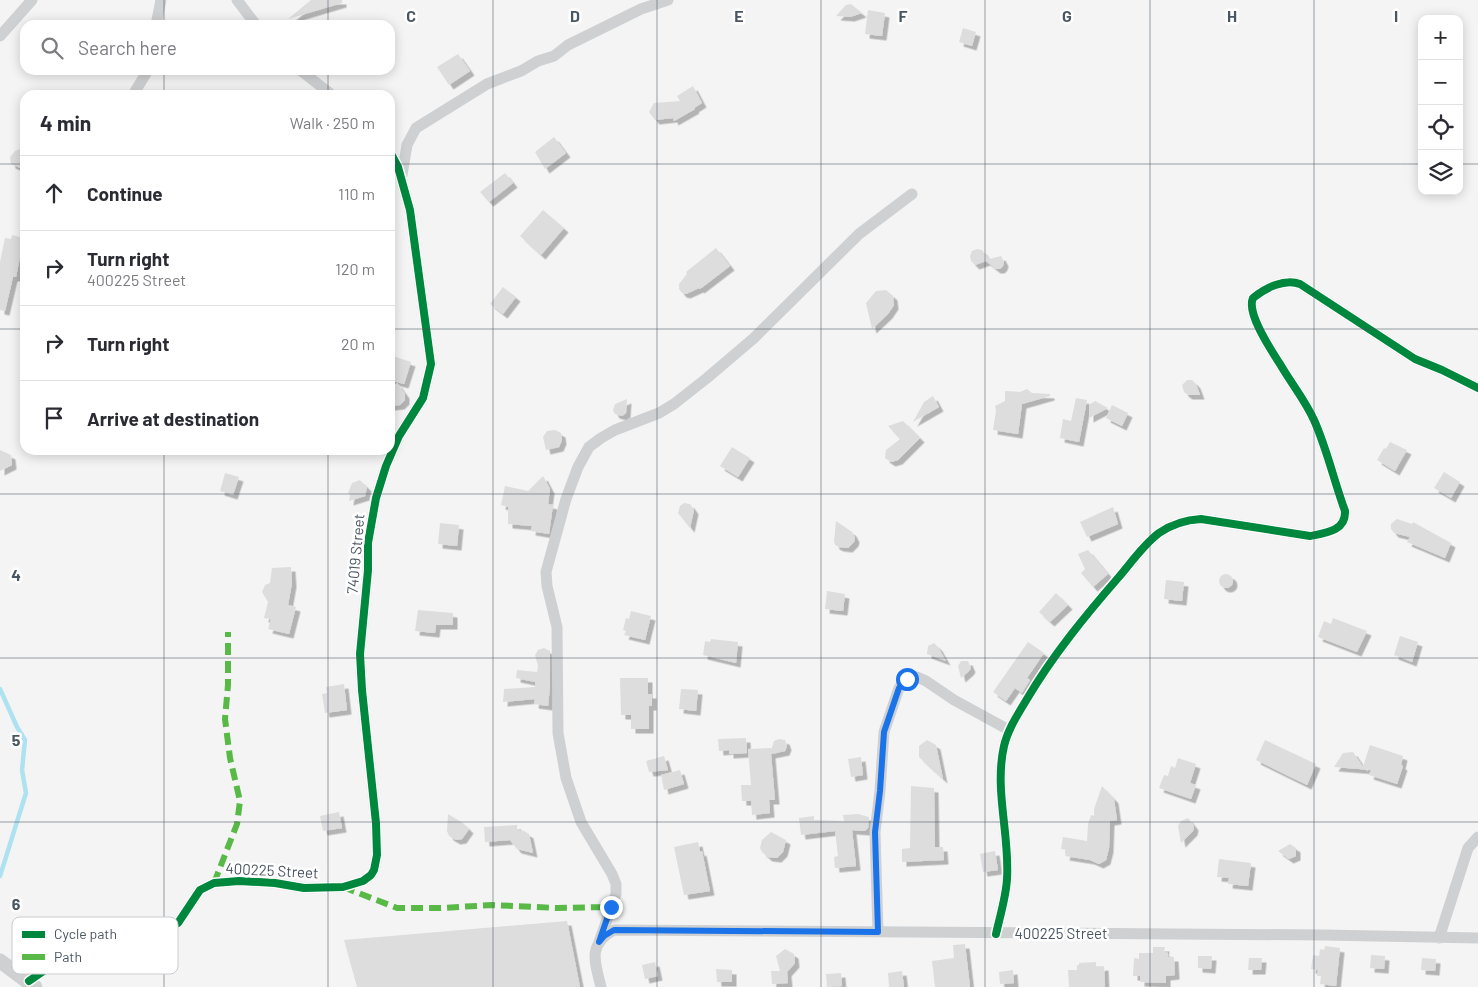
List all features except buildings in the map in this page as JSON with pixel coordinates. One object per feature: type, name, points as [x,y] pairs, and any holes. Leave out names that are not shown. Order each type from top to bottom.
[{"type":"street","points":[[0,36],[32,0]]},
{"type":"street","points":[[157,20],[161,0]]},
{"type":"street","points":[[402,177],[407,145],[416,128],[487,84],[521,71],[538,61],[554,56],[568,45],[642,10],[668,0]]},
{"type":"street","points":[[241,4],[252,20]]},
{"type":"street","points":[[137,90],[145,75]]},
{"type":"street","points":[[306,75],[326,90]]},
{"type":"street","name":"74019 Street","points":[[395,161],[402,177],[410,210],[431,364],[423,398],[395,445]]},
{"type":"street","points":[[601,987],[595,964],[596,950],[616,894],[616,884],[581,822],[566,778],[558,733],[557,627],[547,586],[546,572],[566,499],[578,467],[589,447],[601,438],[659,413],[674,404],[707,378],[754,338],[858,234],[912,194]]},
{"type":"street","points":[[996,934],[1007,878],[1001,782],[1004,748],[1010,730],[1042,675],[1083,619],[1142,549],[1158,534],[1173,524],[1187,520],[1201,520],[1310,536],[1328,532],[1340,526],[1346,519],[1345,511],[1315,423],[1306,404],[1272,352],[1252,310],[1252,301],[1258,295],[1286,282],[1295,282],[1415,358],[1478,388]]},
{"type":"street","name":"74019 Street","points":[[377,855],[376,823],[360,654],[368,570],[368,544],[376,498],[391,455]]},
{"type":"street","points":[[878,932],[875,832],[884,732],[899,688],[907,679],[917,677],[926,680],[954,700],[1010,730]]},
{"type":"street","points":[[1439,938],[1468,848],[1478,837]]},
{"type":"street","name":"400225 Street","points":[[178,923],[200,890],[214,883],[239,881],[275,883],[304,888],[343,887],[368,879],[374,870],[377,855]]},
{"type":"street","name":"400225 Street","points":[[599,942],[604,936],[614,930],[1324,935],[1478,938]]},
{"type":"street","points":[[0,961],[12,970]]},
{"type":"street","points":[[18,974],[32,984]]},
{"type":"street","name":"400225 Street","points":[[32,984],[44,974]]},
{"type":"waterway","points":[[0,689],[25,740],[22,770],[26,793],[0,876]]},
{"type":"marked path","points":[[214,883],[237,824],[240,801],[230,758],[225,719],[228,685],[228,632]]},
{"type":"marked path","points":[[343,887],[397,908],[492,905],[557,908],[611,907]]},
{"type":"cycle path","points":[[395,161],[410,210],[431,364],[423,398],[395,445]]},
{"type":"cycle path","points":[[996,934],[1007,879],[1001,796],[1001,763],[1008,734],[1037,683],[1059,651],[1137,554],[1159,533],[1169,527],[1190,520],[1201,519],[1310,536],[1334,530],[1342,523],[1345,511],[1319,431],[1306,405],[1260,331],[1253,313],[1253,298],[1275,285],[1288,282],[1300,284],[1415,359],[1478,388]]},
{"type":"cycle path","points":[[178,923],[200,890],[214,883],[239,881],[275,883],[304,888],[343,887],[363,881],[374,870],[377,855],[376,823],[360,654],[368,570],[368,543],[376,498],[391,455]]},
{"type":"cycle path","points":[[29,981],[39,974]]},
{"type":"route","points":[[611,907],[599,942],[604,936],[614,930],[878,932],[874,851],[884,732],[899,688],[907,679]]}]
